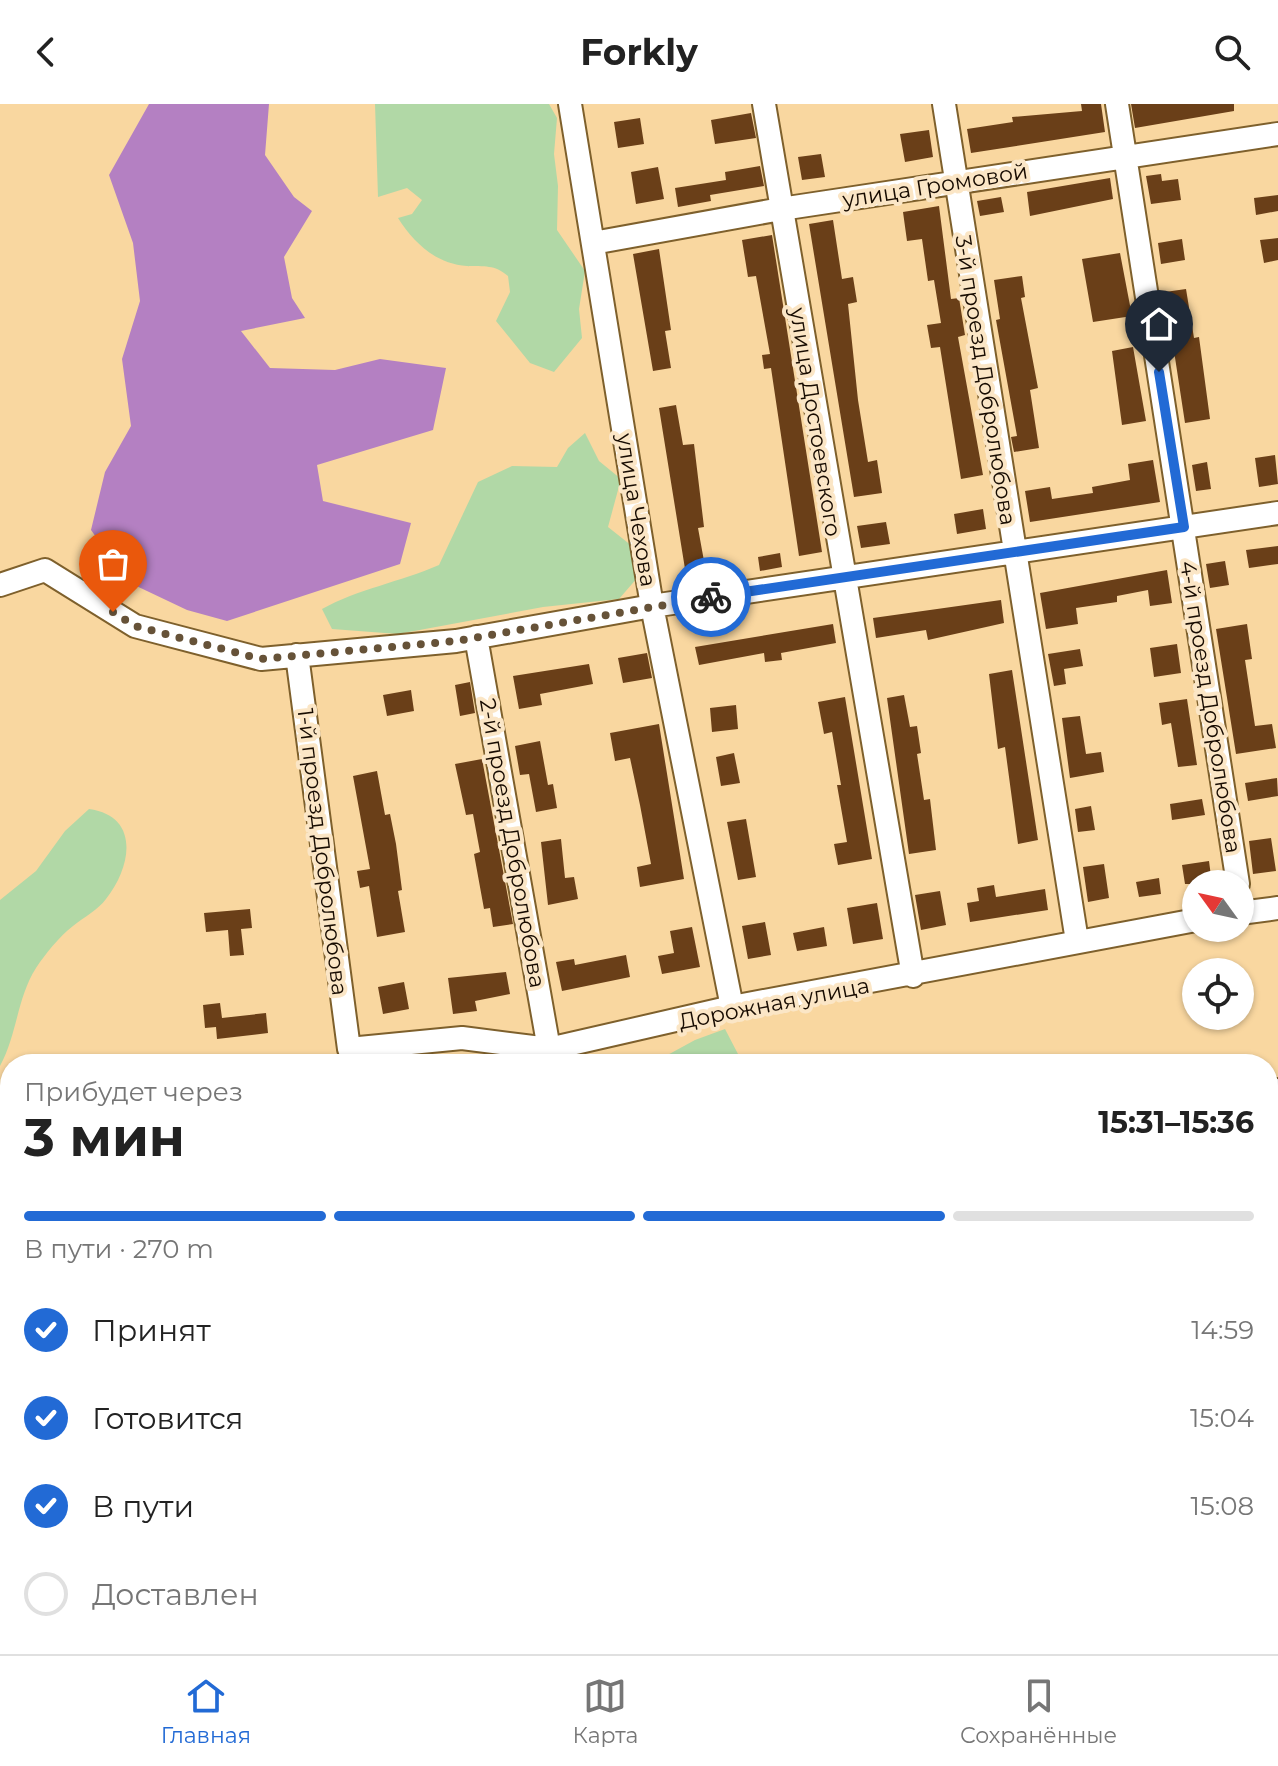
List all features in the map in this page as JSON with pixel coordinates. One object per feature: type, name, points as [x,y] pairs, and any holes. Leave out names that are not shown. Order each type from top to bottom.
[{"type":"street","name":"улица Чехова","points":[[570,104],[652,606],[732,1007]]},
{"type":"street","name":"улица Достоевского","points":[[764,104],[842,578],[913,976]]},
{"type":"street","name":"3-й проезд Добролюбова","points":[[944,104],[1077,941]]},
{"type":"street","name":"4-й проезд Добролюбова","points":[[1117,104],[1236,870]]},
{"type":"street","name":"улица Громовой","points":[[593,243],[781,209],[1278,134]]},
{"type":"street","points":[[0,585],[45,570],[135,626],[261,659],[476,637],[652,606],[1278,513]]},
{"type":"street","name":"2-й проезд Добролюбова","points":[[476,637],[549,1049]]},
{"type":"street","name":"1-й проезд Добролюбова","points":[[297,655],[349,1049]]},
{"type":"street","points":[[1254,907],[1278,908]]},
{"type":"street","name":"Дорожная улица","points":[[349,1049],[462,1038],[549,1049],[732,1007],[913,976],[1182,922]]},
{"type":"green space","points":[[375,104],[549,104],[557,118],[554,154],[558,186],[557,230],[585,271],[579,309],[582,338],[554,372],[530,363],[496,321],[510,292],[508,276],[494,268],[445,261],[427,251],[398,218],[412,214],[422,200],[407,188],[378,197]]},
{"type":"green space","points":[[585,433],[599,461],[621,479],[608,527],[632,546],[638,577],[619,599],[543,607],[398,634],[332,629],[322,609],[439,565],[478,482],[512,466],[557,467],[568,448]]},
{"type":"green space","points":[[89,809],[117,821],[124,832],[126,844],[121,872],[103,903],[63,935],[36,968],[25,992],[6,1054],[0,1054],[0,900],[36,871],[65,831]]},
{"type":"green space","points":[[725,1029],[738,1054],[669,1054]]},
{"type":"shaded area","points":[[149,104],[269,104],[265,155],[294,197],[312,211],[284,257],[292,298],[305,318],[241,331],[270,368],[335,370],[380,359],[446,368],[433,430],[317,465],[323,501],[411,523],[400,564],[227,621],[187,610],[128,582],[91,530],[105,472],[131,426],[122,359],[140,301],[133,243],[109,175]]},
{"type":"building","points":[[1081,104],[1101,104],[1105,132],[971,153],[967,129],[1013,122],[1012,117],[1082,111]]},
{"type":"building","points":[[1131,104],[1234,104],[1234,111],[1135,128]]},
{"type":"building","points":[[751,113],[756,138],[715,144],[711,120]]},
{"type":"building","points":[[640,118],[644,144],[618,148],[614,122]]},
{"type":"building","points":[[929,130],[933,157],[905,162],[900,134]]},
{"type":"building","points":[[821,154],[825,177],[802,180],[798,157]]},
{"type":"building","points":[[760,166],[764,186],[710,195],[711,201],[678,207],[675,188],[726,180],[725,172]]},
{"type":"building","points":[[658,167],[664,199],[636,204],[631,172]]},
{"type":"building","points":[[1161,174],[1162,181],[1178,179],[1181,200],[1151,204],[1146,176]]},
{"type":"building","points":[[1110,178],[1113,199],[1030,216],[1027,192]]},
{"type":"building","points":[[1278,195],[1278,211],[1256,215],[1254,198]]},
{"type":"building","points":[[1001,197],[1004,212],[980,216],[977,201]]},
{"type":"building","points":[[939,206],[951,299],[959,298],[965,335],[958,337],[983,475],[961,479],[940,347],[931,348],[927,325],[941,323],[934,280],[928,281],[922,239],[907,241],[903,212]]},
{"type":"building","points":[[833,220],[842,279],[853,277],[857,302],[848,304],[858,400],[868,462],[877,460],[882,493],[854,497],[809,224]]},
{"type":"building","points":[[772,235],[822,552],[799,556],[771,368],[764,369],[762,355],[770,354],[756,276],[748,277],[742,240]]},
{"type":"building","points":[[1278,238],[1278,260],[1264,263],[1260,240]]},
{"type":"building","points":[[1182,239],[1185,260],[1161,264],[1158,243]]},
{"type":"building","points":[[659,249],[671,330],[665,331],[671,368],[653,371],[633,254]]},
{"type":"building","points":[[1120,253],[1132,316],[1093,322],[1082,259]]},
{"type":"building","points":[[1022,276],[1025,297],[1021,298],[1038,388],[1030,390],[1039,448],[1014,452],[1011,437],[1017,436],[996,320],[1000,319],[994,280]]},
{"type":"building","points":[[1186,289],[1194,338],[1199,337],[1210,419],[1185,423],[1165,292]]},
{"type":"building","points":[[1133,347],[1146,421],[1122,425],[1112,351]]},
{"type":"building","points":[[676,405],[683,445],[694,444],[704,527],[698,528],[706,572],[686,575],[659,408]]},
{"type":"building","points":[[1275,455],[1278,484],[1259,487],[1255,458]]},
{"type":"building","points":[[1153,460],[1160,502],[1030,522],[1025,491],[1050,487],[1052,499],[1093,493],[1092,487],[1130,480],[1128,464]]},
{"type":"building","points":[[1207,462],[1211,489],[1196,491],[1192,465]]},
{"type":"building","points":[[983,509],[986,529],[957,534],[954,514]]},
{"type":"building","points":[[886,522],[890,544],[861,548],[857,526]]},
{"type":"building","points":[[1278,546],[1278,564],[1249,568],[1246,550]]},
{"type":"building","points":[[780,553],[782,567],[760,571],[758,557]]},
{"type":"building","points":[[1225,561],[1229,585],[1210,588],[1206,564]]},
{"type":"building","points":[[1167,570],[1172,603],[1150,606],[1148,590],[1117,596],[1117,602],[1076,608],[1078,624],[1046,629],[1040,593]]},
{"type":"building","points":[[1001,600],[1004,623],[928,640],[926,630],[876,638],[873,618]]},
{"type":"building","points":[[833,624],[836,643],[781,653],[782,660],[765,662],[764,653],[699,665],[695,647]]},
{"type":"building","points":[[1247,624],[1252,659],[1245,660],[1255,726],[1272,724],[1276,748],[1236,754],[1216,629]]},
{"type":"building","points":[[1177,644],[1181,673],[1154,677],[1150,648]]},
{"type":"building","points":[[1080,649],[1083,666],[1064,669],[1066,684],[1054,686],[1048,654]]},
{"type":"building","points":[[647,653],[652,678],[623,683],[618,658]]},
{"type":"building","points":[[589,664],[593,684],[540,694],[542,705],[519,709],[513,676]]},
{"type":"building","points":[[1012,670],[1038,840],[1018,844],[1005,747],[998,749],[989,674]]},
{"type":"building","points":[[470,682],[475,713],[460,716],[455,685]]},
{"type":"building","points":[[411,690],[414,711],[387,716],[383,695]]},
{"type":"building","points":[[904,695],[910,727],[917,726],[921,753],[917,754],[924,800],[930,799],[936,850],[909,854],[887,698]]},
{"type":"building","points":[[845,697],[872,859],[838,865],[834,844],[847,842],[837,785],[841,785],[832,732],[824,734],[818,702]]},
{"type":"building","points":[[1187,699],[1197,765],[1178,767],[1171,723],[1162,725],[1159,703]]},
{"type":"building","points":[[736,705],[738,729],[712,732],[710,708]]},
{"type":"building","points":[[1080,716],[1086,754],[1101,752],[1104,772],[1070,778],[1062,718]]},
{"type":"building","points":[[659,724],[684,879],[640,887],[637,867],[651,864],[640,805],[630,758],[615,761],[610,733]]},
{"type":"building","points":[[540,741],[548,785],[553,784],[557,808],[536,812],[529,774],[520,775],[515,746]]},
{"type":"building","points":[[734,753],[740,783],[721,786],[716,757]]},
{"type":"building","points":[[482,759],[513,924],[493,927],[490,908],[484,909],[474,854],[480,852],[473,814],[466,815],[455,764]]},
{"type":"building","points":[[377,771],[385,815],[390,814],[396,844],[402,890],[398,891],[405,932],[377,937],[369,886],[360,888],[357,871],[370,869],[353,776]]},
{"type":"building","points":[[1277,778],[1278,796],[1248,801],[1245,783]]},
{"type":"building","points":[[1202,799],[1205,815],[1172,820],[1170,804]]},
{"type":"building","points":[[1091,806],[1095,830],[1078,832],[1075,809]]},
{"type":"building","points":[[746,819],[756,877],[738,880],[727,822]]},
{"type":"building","points":[[1271,838],[1276,871],[1254,874],[1249,841]]},
{"type":"building","points":[[561,839],[565,878],[574,877],[578,899],[548,905],[541,842]]},
{"type":"building","points":[[1209,861],[1210,870],[1183,870],[1182,865]]},
{"type":"building","points":[[1104,864],[1109,898],[1088,902],[1083,867]]},
{"type":"building","points":[[1159,878],[1161,894],[1139,897],[1136,882]]},
{"type":"building","points":[[994,885],[996,897],[1045,889],[1048,910],[970,922],[967,903],[979,901],[977,888]]},
{"type":"building","points":[[940,891],[946,925],[921,930],[915,895]]},
{"type":"building","points":[[877,903],[883,939],[853,944],[847,908]]},
{"type":"building","points":[[250,909],[252,928],[241,929],[244,955],[230,956],[228,930],[206,932],[204,913]]},
{"type":"building","points":[[765,922],[771,955],[748,959],[742,926]]},
{"type":"building","points":[[692,927],[700,967],[662,974],[658,956],[674,953],[670,931]]},
{"type":"building","points":[[824,927],[827,946],[797,951],[793,933]]},
{"type":"building","points":[[626,955],[630,977],[562,991],[556,962],[574,959],[575,965]]},
{"type":"building","points":[[506,972],[510,994],[475,1001],[477,1011],[453,1014],[448,978]]},
{"type":"building","points":[[404,982],[409,1009],[383,1014],[378,987]]},
{"type":"building","points":[[220,1003],[222,1018],[266,1013],[268,1033],[217,1039],[216,1027],[205,1028],[203,1005]]},
{"type":"way so far","points":[[113,612],[135,626],[261,659],[456,641],[711,597]]},
{"type":"route","points":[[711,597],[1184,527],[1159,372]]}]
